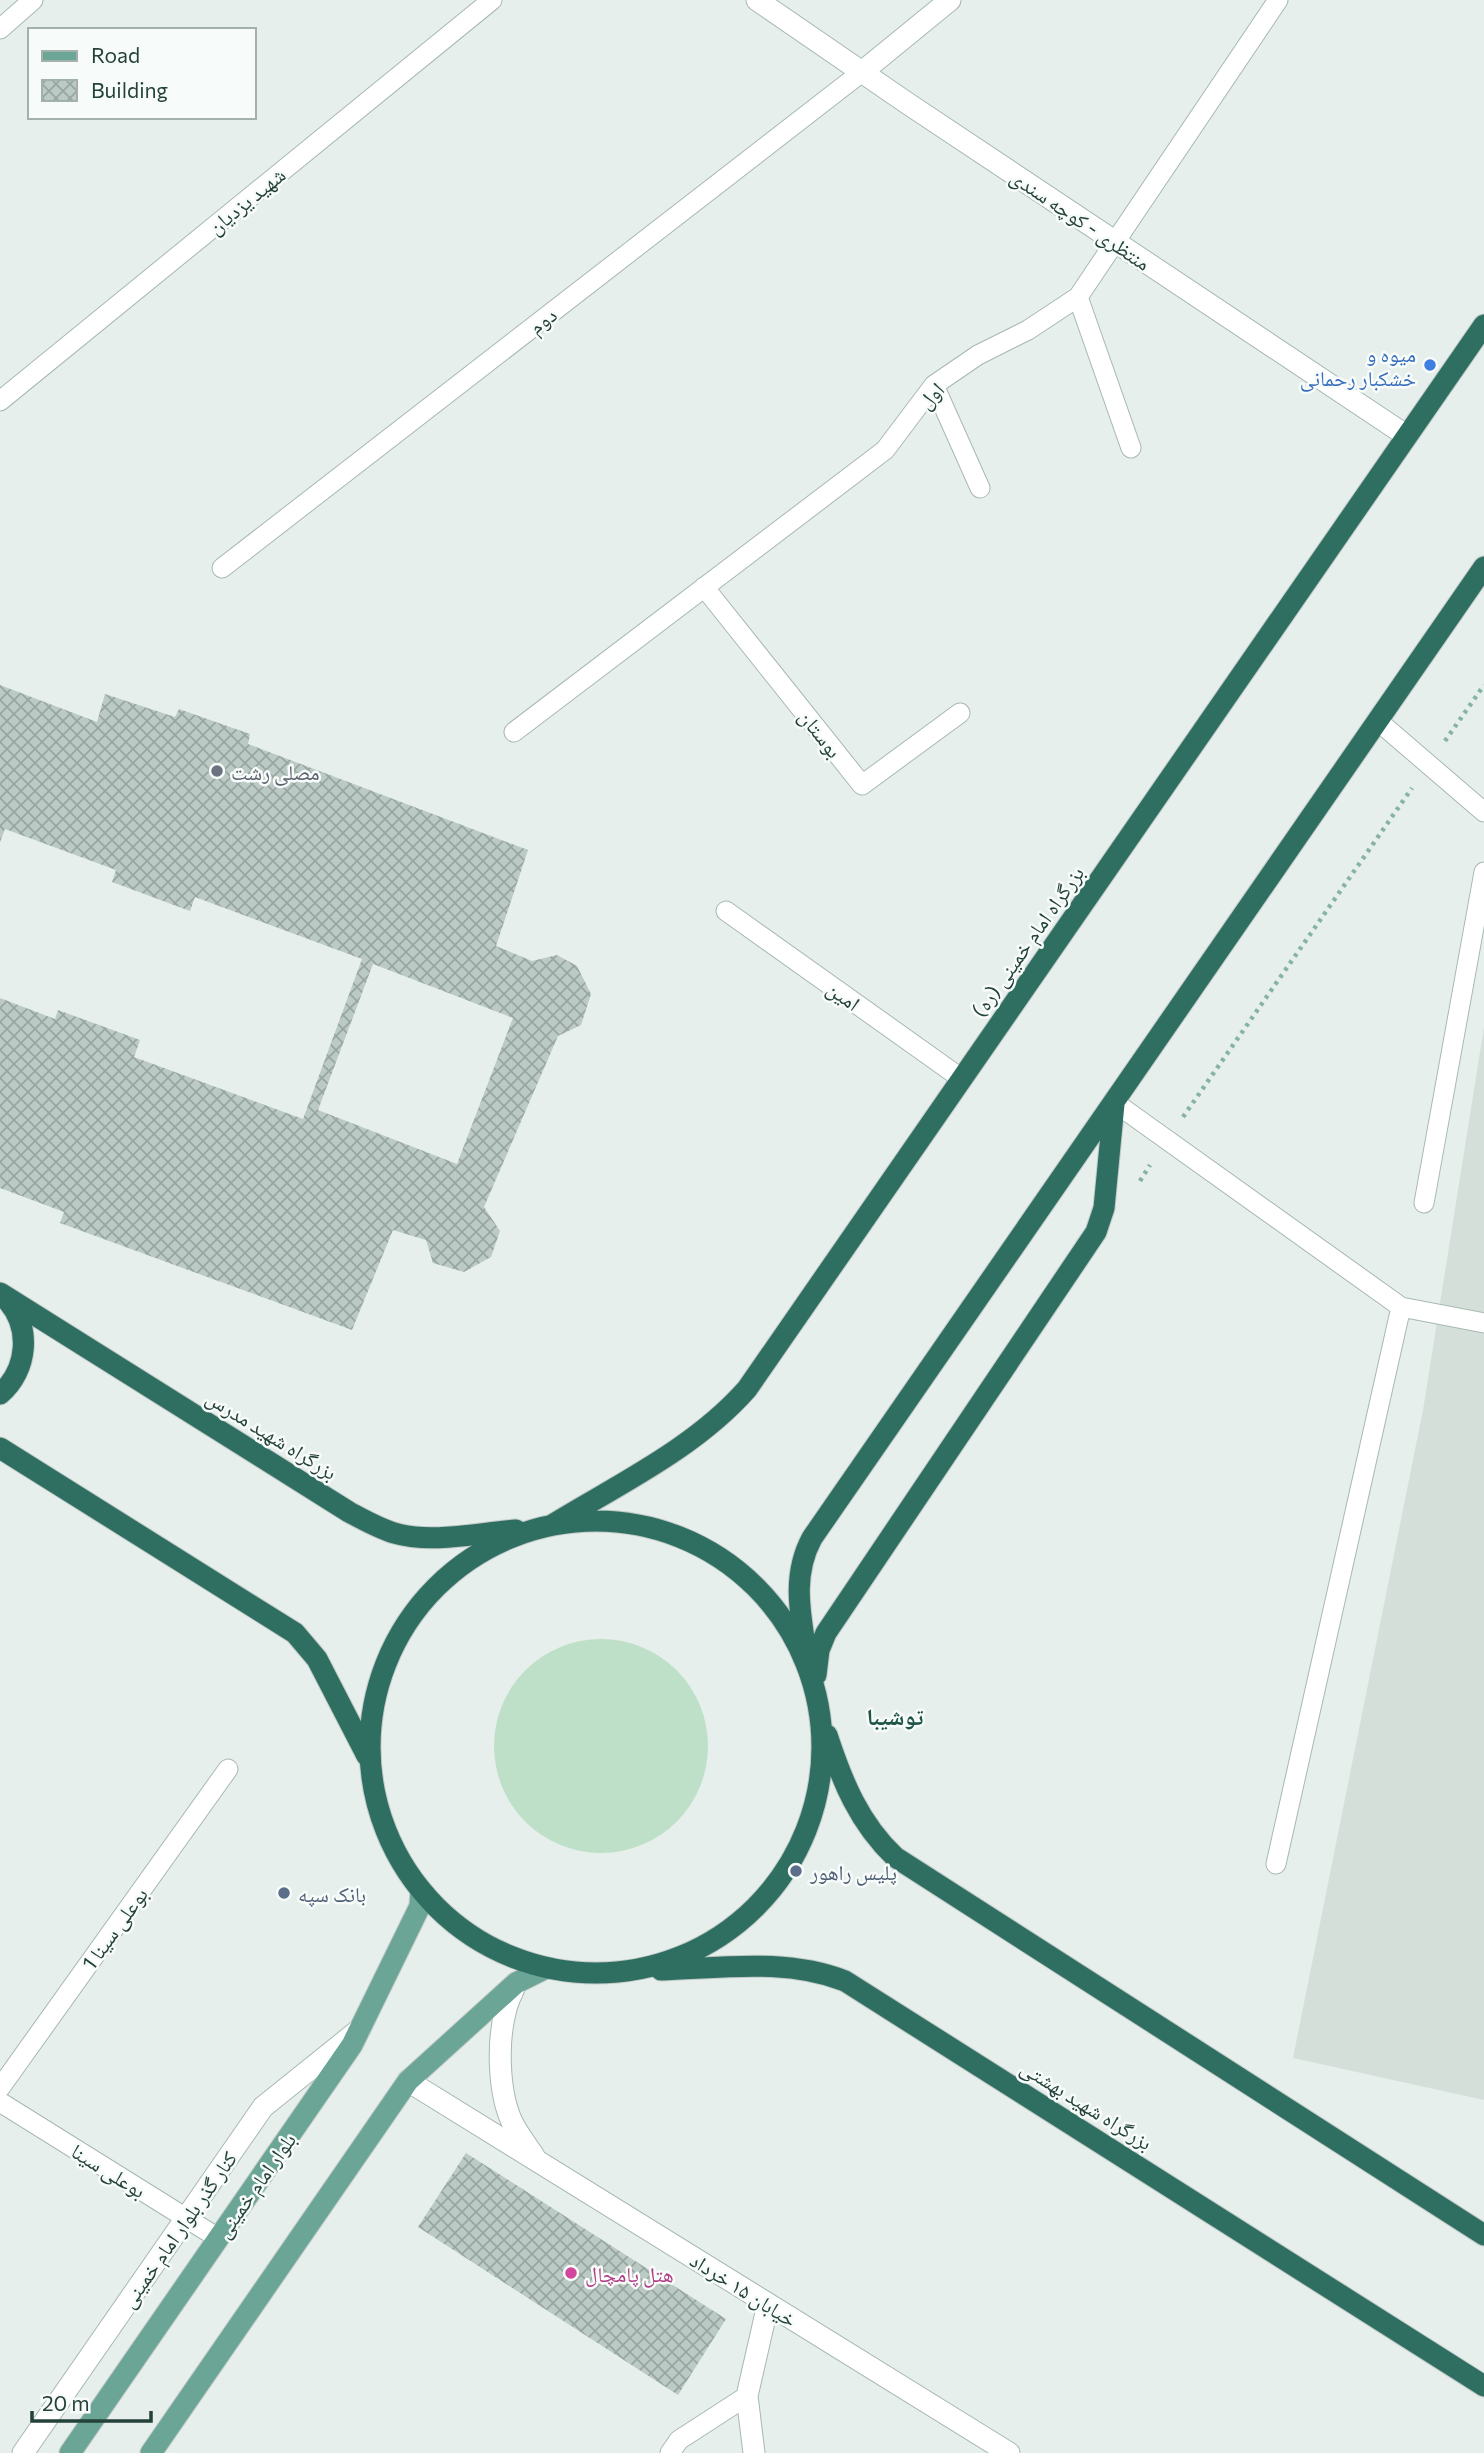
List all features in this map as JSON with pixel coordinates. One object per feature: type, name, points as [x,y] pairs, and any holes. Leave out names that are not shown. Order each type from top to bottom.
[{"type":"highway","name":"بزرگراه امام خمینی (ره)","points":[[547,1526],[697,1437],[747,1389],[1484,325]]},
{"type":"highway","points":[[1484,567],[806,1549],[799,1570],[799,1607],[814,1691],[821,1748],[817,1790],[806,1831],[780,1878],[760,1903],[719,1937],[672,1961],[631,1971],[588,1974],[546,1968],[506,1955],[477,1940],[421,1898],[387,1835],[380,1814],[371,1767],[370,1739],[376,1696],[390,1655],[411,1617],[439,1584],[464,1563],[501,1541],[547,1526],[596,1521],[639,1525],[670,1534],[709,1552],[744,1578],[766,1600],[791,1635],[814,1691],[851,1797],[864,1821],[895,1857],[1484,2235]]},
{"type":"highway","points":[[814,1691],[817,1658],[826,1633],[1096,1233],[1104,1208],[1114,1102]]},
{"type":"highway","points":[[0,1293],[16,1313],[24,1346],[14,1379],[0,1394]]},
{"type":"highway","name":"بزرگراه شهید مدرس","points":[[0,1293],[349,1512],[376,1526],[421,1538],[547,1526]]},
{"type":"highway","points":[[0,1448],[295,1633],[317,1659],[359,1736],[371,1767]]},
{"type":"highway","name":"بزرگراه شهید بهشتی","points":[[631,1971],[782,1968],[810,1970],[845,1981],[1484,2386]]},
{"type":"main road","name":"بلوار امام خمینی","points":[[70,2453],[352,2045],[421,1898]]},
{"type":"main road","points":[[151,2453],[408,2081],[516,1983],[546,1968]]},
{"type":"street","name":"منتظری - کوچه سندی","points":[[757,0],[1407,436]]},
{"type":"street","points":[[862,72],[950,0]]},
{"type":"street","points":[[516,1983],[506,2008],[501,2040],[502,2078],[513,2124],[537,2161]]},
{"type":"street","name":"کنار گذر بلوار امام خمینی","points":[[23,2453],[263,2107],[359,2029]]},
{"type":"street","name":"خیابان ۱۵ خرداد","points":[[408,2081],[1009,2453]]},
{"type":"street","points":[[754,2453],[747,2396],[768,2304]]},
{"type":"lane","points":[[0,29],[33,0]]},
{"type":"lane","name":"شهید یزدیان","points":[[0,401],[492,0]]},
{"type":"lane","name":"اول","points":[[514,732],[885,450],[934,385],[978,355],[1028,330],[1078,297],[1278,0]]},
{"type":"lane","name":"دوم","points":[[222,568],[862,72]]},
{"type":"lane","points":[[1078,297],[1131,448]]},
{"type":"lane","points":[[934,385],[979,488]]},
{"type":"lane","name":"بوستان","points":[[704,587],[862,785],[960,713]]},
{"type":"lane","points":[[1378,721],[1484,812]]},
{"type":"lane","points":[[1424,1203],[1484,872]]},
{"type":"lane","name":"امین","points":[[726,911],[962,1079]]},
{"type":"lane","points":[[1114,1102],[1401,1307],[1484,1323]]},
{"type":"lane","points":[[1276,1864],[1401,1307]]},
{"type":"lane","name":"بوعلی سینا 1","points":[[0,2088],[228,1769]]},
{"type":"lane","name":"بوعلی سینا","points":[[0,2102],[218,2238]]},
{"type":"lane","points":[[670,2453],[679,2440],[747,2396]]},
{"type":"shaded area","points":[[1484,1027],[1484,2100],[1293,2058],[1423,1410]]},
{"type":"green space","points":[[601,1639],[642,1647],[677,1670],[700,1705],[708,1746],[700,1787],[677,1822],[642,1845],[601,1853],[560,1845],[525,1822],[502,1787],[494,1746],[502,1705],[525,1670],[560,1647]]},
{"type":"building","points":[[0,685],[97,722],[105,694],[175,717],[179,709],[250,734],[248,744],[528,850],[496,946],[532,961],[557,955],[577,966],[591,994],[581,1025],[558,1036],[484,1207],[500,1231],[491,1257],[464,1272],[433,1263],[426,1240],[393,1230],[352,1330],[60,1223],[64,1212],[0,1188],[0,998],[55,1019],[58,1010],[140,1040],[134,1057],[303,1119],[362,959],[195,897],[190,911],[112,882],[116,870],[5,829],[0,842]],"holes":[[[373,964],[513,1018],[457,1164],[318,1110]]]},
{"type":"building","name":"هتل پامچال","points":[[466,2153],[726,2319],[678,2395],[418,2227]]},
{"type":"place","name":"میوه و خشکبار رحمانی","points":[[1430,365]]},
{"type":"place","name":"مصلی رشت","points":[[217,771]]},
{"type":"place","name":"پلیس راهور","points":[[796,1871]]},
{"type":"place","name":"بانک سپه","points":[[284,1893]]},
{"type":"place","name":"هتل پامچال","points":[[571,2273]]},
{"type":"district","name":"توشیبا","points":[[895,1716]]}]
